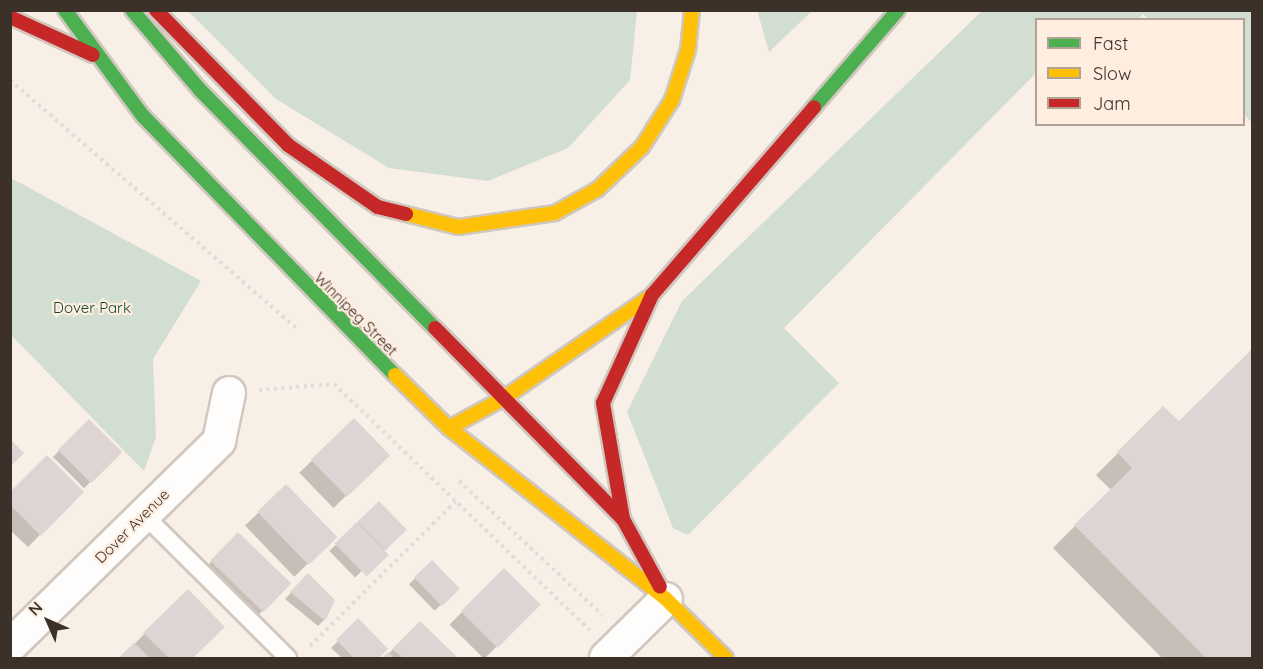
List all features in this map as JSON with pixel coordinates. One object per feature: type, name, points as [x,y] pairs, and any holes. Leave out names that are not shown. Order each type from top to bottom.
[{"type":"main road","name":"Winnipeg Street","points":[[65,10],[93,55],[209,191],[449,428],[666,599],[726,658]]},
{"type":"main road","name":"Winnipeg Street","points":[[132,10],[200,90],[623,519],[666,599]]},
{"type":"main road","points":[[156,10],[288,145],[378,207],[458,227],[555,213],[598,189],[642,147],[672,100],[688,50],[692,10]]},
{"type":"main road","points":[[449,428],[504,398],[652,295],[898,10]]},
{"type":"main road","points":[[10,17],[93,55]]},
{"type":"main road","points":[[623,519],[603,403],[652,295]]},
{"type":"street","name":"Dover Avenue","points":[[14,634],[219,441],[229,393]]},
{"type":"street","points":[[615,649],[666,599]]},
{"type":"lane","points":[[144,514],[288,658]]},
{"type":"path","points":[[10,81],[306,337]]},
{"type":"path","points":[[229,393],[334,384],[615,649]]},
{"type":"path","points":[[456,478],[615,649]]},
{"type":"path","points":[[306,650],[456,501]]},
{"type":"green space","points":[[757,10],[812,10],[812,11],[769,52]]},
{"type":"green space","points":[[188,11],[637,11],[630,80],[568,148],[488,181],[389,168],[276,99]]},
{"type":"green space","points":[[982,11],[1252,11],[1252,123],[1245,115],[1245,18],[1147,18],[1143,14],[1140,18],[1035,18],[1035,74],[784,328],[839,383],[688,535],[673,528],[627,412],[682,301]]},
{"type":"green space","name":"Dover Park","points":[[11,178],[201,281],[153,359],[156,437],[144,471],[11,335]]},
{"type":"building","points":[[1252,349],[1252,658],[1206,658],[1074,525],[1132,468],[1117,452],[1163,406],[1179,421]]},
{"type":"building","points":[[354,418],[390,455],[347,497],[311,460]]},
{"type":"building","points":[[89,419],[122,452],[91,483],[58,450]]},
{"type":"building","points":[[10,439],[24,453],[10,467]]},
{"type":"building","points":[[47,455],[84,492],[41,536],[10,505],[10,492]]},
{"type":"building","points":[[286,484],[337,537],[309,565],[257,512]]},
{"type":"building","points":[[379,501],[407,530],[385,551],[357,522]]},
{"type":"building","points":[[357,522],[389,555],[367,577],[335,544]]},
{"type":"building","points":[[238,532],[291,583],[263,612],[210,561]]},
{"type":"building","points":[[432,560],[460,589],[442,606],[414,577]]},
{"type":"building","points":[[504,568],[541,605],[498,648],[461,611]]},
{"type":"building","points":[[308,573],[335,600],[325,621],[290,592]]},
{"type":"building","points":[[188,589],[225,627],[193,658],[169,658],[143,633]]},
{"type":"building","points":[[358,618],[388,649],[379,658],[354,658],[336,640]]},
{"type":"building","points":[[420,621],[458,658],[403,658],[392,649]]},
{"type":"building","points":[[134,643],[150,658],[118,658]]},
{"type":"building","points":[[388,652],[394,658],[382,658]]},
{"type":"traffic: fast","points":[[65,10],[143,116],[395,375]]},
{"type":"traffic: fast","points":[[132,10],[200,90],[435,328]]},
{"type":"traffic: fast","points":[[814,107],[898,10]]},
{"type":"traffic: slow","points":[[406,214],[458,227],[555,213],[598,189],[642,147],[672,100],[688,50],[692,10]]},
{"type":"traffic: slow","points":[[449,428],[504,398],[648,298]]},
{"type":"traffic: slow","points":[[395,375],[449,428],[666,599],[726,658]]},
{"type":"traffic: jam","points":[[156,10],[288,145],[378,207],[406,214]]},
{"type":"traffic: jam","points":[[10,17],[93,55]]},
{"type":"traffic: jam","points":[[623,519],[603,403],[652,295],[814,107]]},
{"type":"traffic: jam","points":[[435,328],[623,519],[660,587]]}]
